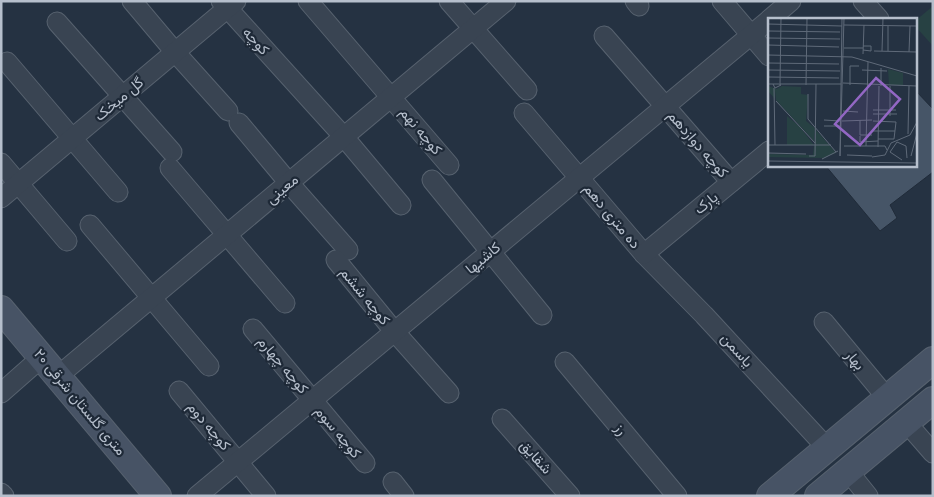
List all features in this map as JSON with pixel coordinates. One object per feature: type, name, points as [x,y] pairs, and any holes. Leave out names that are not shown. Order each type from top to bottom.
[{"type":"main road","name":"۲۰ متری گلستان شرقی","points":[[1,309],[158,496]]},
{"type":"main road","points":[[770,496],[933,360]]},
{"type":"main road","points":[[818,496],[933,400]]},
{"type":"street","points":[[132,1],[289,183]]},
{"type":"street","name":"کوچه نهم","points":[[308,1],[449,165]]},
{"type":"street","points":[[449,1],[527,90]]},
{"type":"street","name":"معینی","points":[[1,393],[50,367],[152,298],[506,1]]},
{"type":"street","points":[[722,1],[768,55]]},
{"type":"street","name":"کاشیها","points":[[771,18],[791,1]]},
{"type":"street","points":[[863,1],[878,18]]},
{"type":"street","name":"گل میخک","points":[[1,198],[175,52],[228,4]]},
{"type":"street","name":"کوچه","points":[[228,4],[285,72],[344,137],[401,206]]},
{"type":"street","name":"کاشیها","points":[[197,496],[768,21]]},
{"type":"street","points":[[57,22],[123,96],[228,234],[285,303]]},
{"type":"street","name":"کوچه دوازدهم","points":[[604,36],[731,182]]},
{"type":"street","points":[[7,62],[118,192]]},
{"type":"street","name":"ده متری دهم","points":[[524,113],[644,254]]},
{"type":"street","name":"پارک","points":[[644,254],[768,152]]},
{"type":"street","points":[[1,163],[67,241]]},
{"type":"street","points":[[432,180],[542,314]]},
{"type":"street","name":"کوچه ششم","points":[[289,183],[342,255],[394,332],[449,393]]},
{"type":"street","points":[[90,225],[209,366]]},
{"type":"street","name":"یاسمن","points":[[644,254],[704,315],[826,448]]},
{"type":"street","name":"بهار","points":[[824,322],[887,398]]},
{"type":"street","name":"کوچه چهارم","points":[[253,329],[312,400]]},
{"type":"street","name":"رز","points":[[566,362],[677,496]]},
{"type":"street","name":"کوچه دوم","points":[[179,391],[266,496]]},
{"type":"street","name":"کوچه سوم","points":[[312,400],[365,463]]},
{"type":"street","name":"شقایق","points":[[502,419],[570,496]]},
{"type":"street","points":[[906,422],[933,453]]},
{"type":"street","points":[[848,471],[868,496]]},
{"type":"street","points":[[1,493],[4,496]]},
{"type":"green space","points":[[933,6],[933,46],[916,27],[916,20]]},
{"type":"building","points":[[916,91],[933,109],[933,172],[890,205],[897,218],[880,231],[826,166],[916,166]]}]
